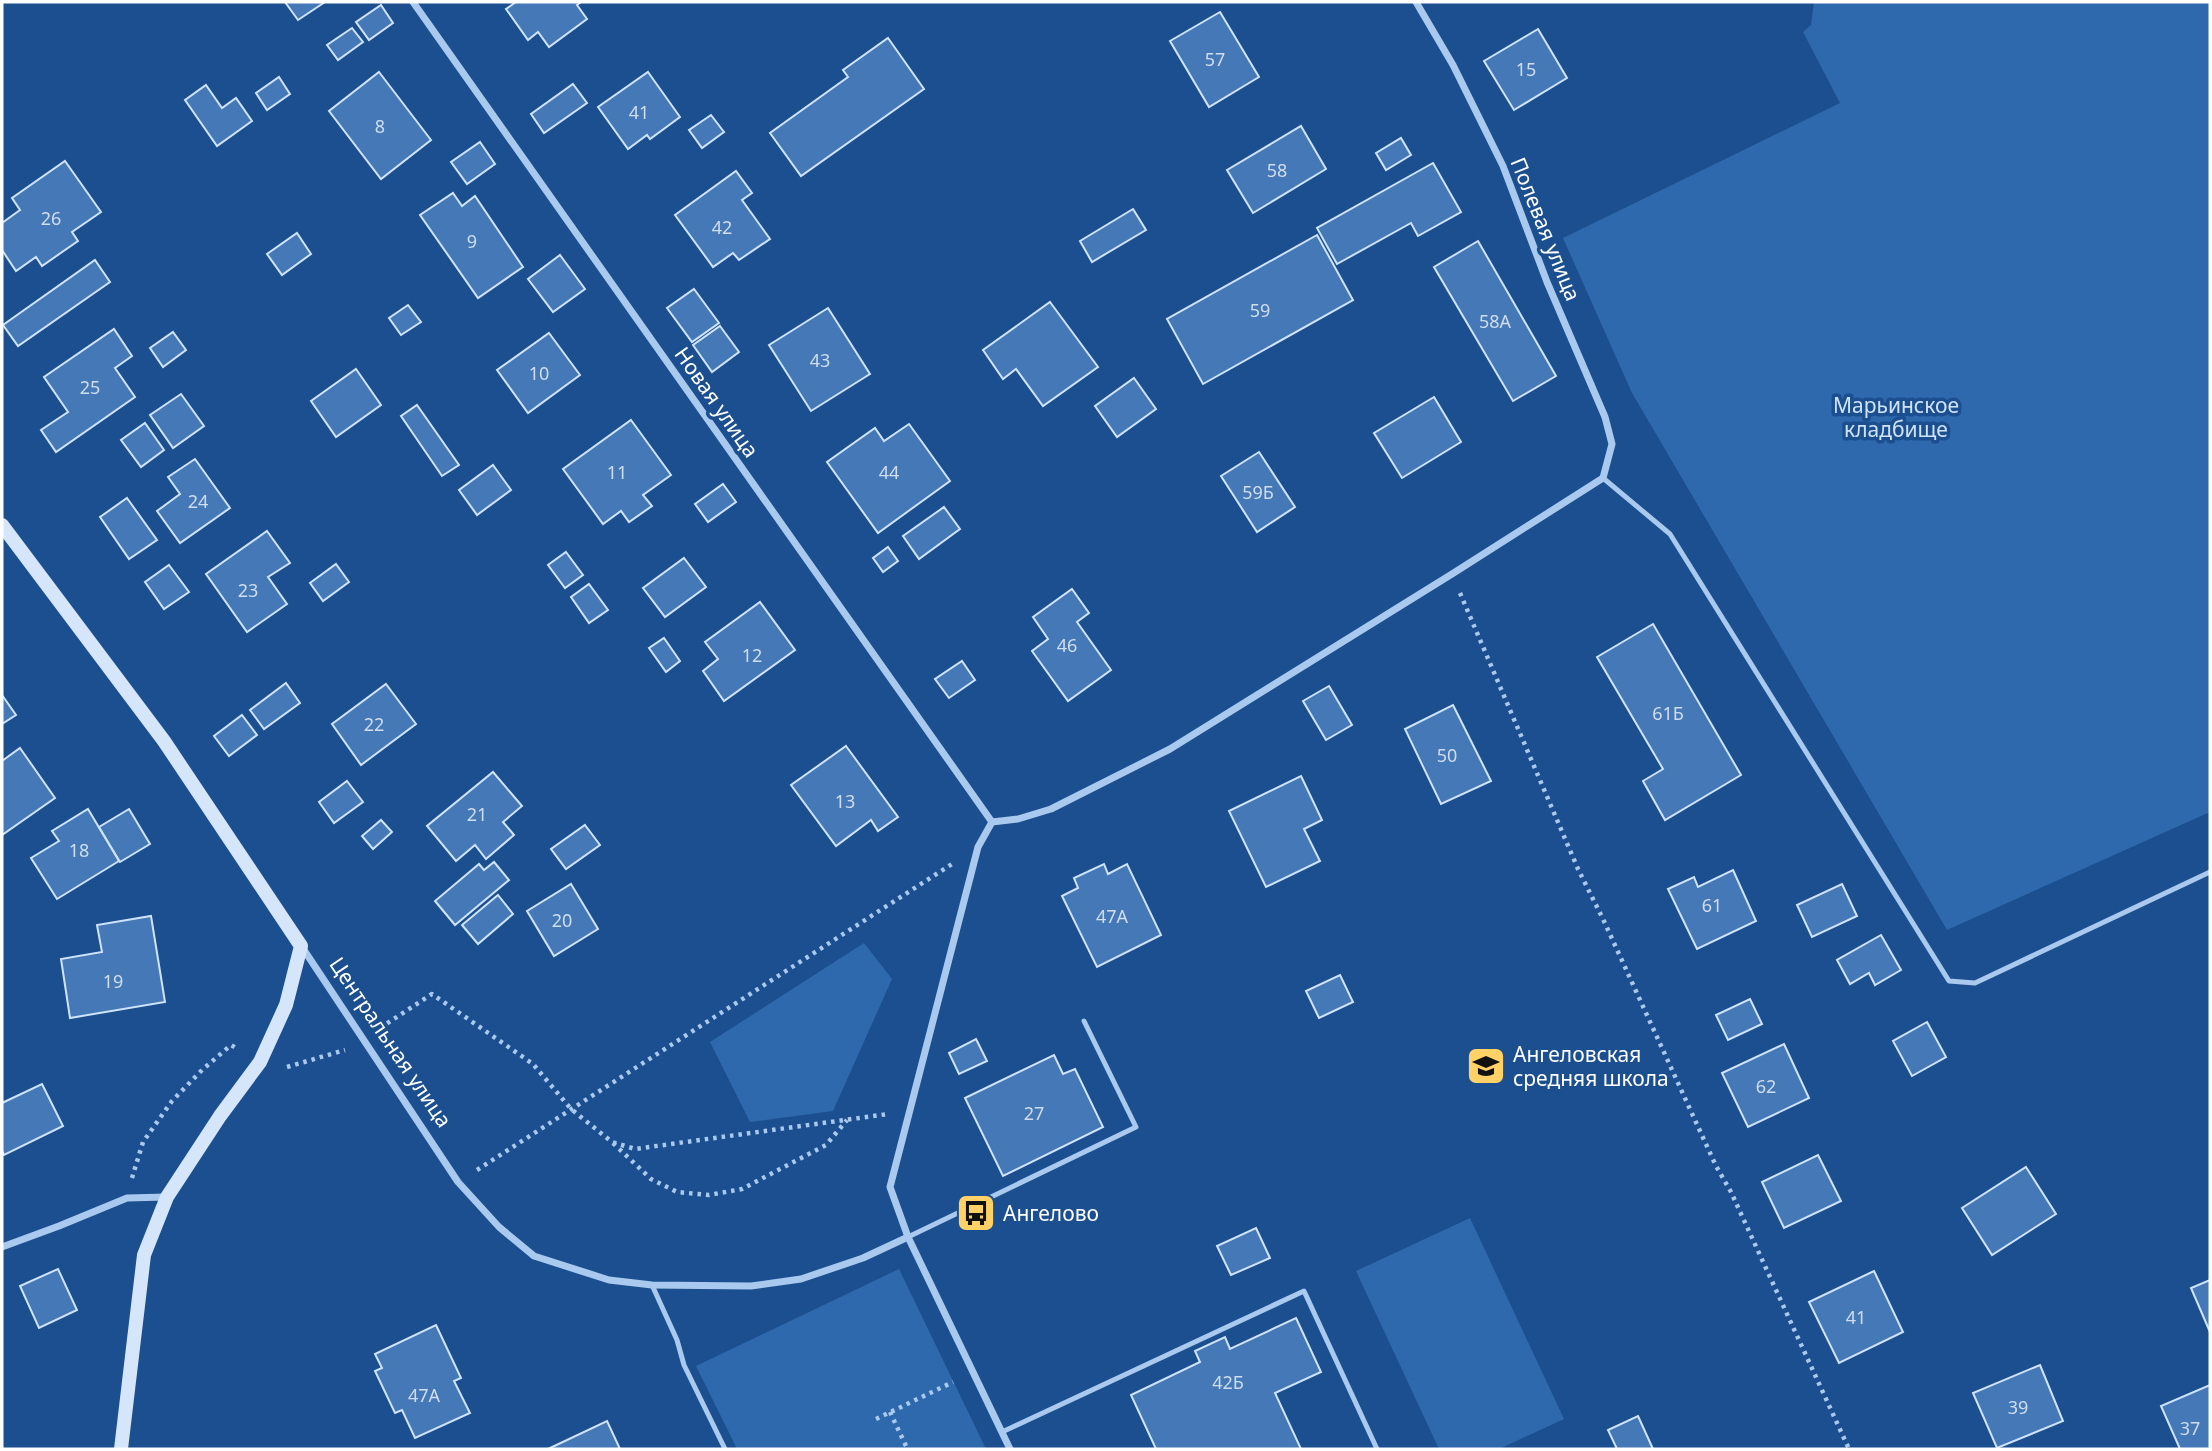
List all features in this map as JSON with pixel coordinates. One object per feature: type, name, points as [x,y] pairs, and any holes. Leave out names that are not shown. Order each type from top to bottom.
[{"type":"street","name":"Новая улица","points":[[413,2],[992,822]]},
{"type":"street","name":"Полевая улица","points":[[1416,2],[1453,65],[1503,166],[1547,282],[1605,416],[1612,444],[1603,478]]},
{"type":"street","points":[[1010,1449],[908,1237],[890,1186],[978,847],[992,822],[1018,819],[1051,808],[1170,749],[1452,575],[1603,478]]},
{"type":"street","name":"Центральная улица","points":[[2,525],[164,741],[458,1182],[499,1227],[534,1256],[609,1280],[652,1284],[751,1286],[801,1279],[863,1258],[908,1237]]},
{"type":"street","points":[[121,1449],[144,1255],[167,1197],[220,1116],[260,1062],[286,1005],[301,946]]},
{"type":"street","points":[[2,1247],[59,1227],[127,1198],[167,1197]]},
{"type":"lane","points":[[1603,478],[1670,534],[1949,981],[1975,984],[2210,872]]},
{"type":"lane","points":[[908,1237],[1136,1127],[1084,1021]]},
{"type":"lane","points":[[652,1284],[677,1340],[684,1365],[725,1449]]},
{"type":"lane","points":[[1002,1432],[1304,1291],[1377,1449]]},
{"type":"path","points":[[1452,575],[1578,869],[1849,1449]]},
{"type":"path","points":[[458,1182],[978,847]]},
{"type":"path","points":[[379,1029],[432,995],[533,1064],[571,1109],[612,1142],[651,1179],[677,1192],[709,1195],[742,1189],[826,1145],[848,1120]]},
{"type":"path","points":[[127,1198],[143,1142],[172,1101],[231,1045],[244,1052]]},
{"type":"path","points":[[275,1071],[346,1050]]},
{"type":"path","points":[[612,1142],[635,1149],[910,1111]]},
{"type":"path","points":[[876,1419],[973,1372]]},
{"type":"path","points":[[890,1412],[906,1446]]},
{"type":"green space","name":"Марьинское кладбище","points":[[1814,2],[2210,2],[2210,812],[1947,930],[1632,393],[1563,238],[1840,103],[1803,32],[1811,25]]},
{"type":"green space","points":[[864,943],[892,979],[833,1111],[750,1122],[710,1042]]},
{"type":"green space","points":[[1470,1218],[1564,1419],[1499,1449],[1439,1449],[1356,1271]]},
{"type":"green space","points":[[899,1269],[986,1449],[737,1449],[696,1366]]},
{"type":"building","points":[[285,2],[325,2],[298,20]]},
{"type":"building","points":[[516,2],[581,2],[577,5],[587,19],[549,47],[538,32],[528,40],[506,9]]},
{"type":"building","points":[[381,5],[393,23],[369,40],[356,22]]},
{"type":"building","points":[[1220,12],[1259,77],[1209,107],[1170,41]]},
{"type":"building","points":[[352,28],[363,42],[338,60],[327,45]]},
{"type":"building","points":[[1538,29],[1567,78],[1514,110],[1484,61]]},
{"type":"building","points":[[888,38],[924,89],[801,176],[770,133],[848,77],[843,70]]},
{"type":"building","points":[[379,72],[431,140],[381,179],[329,111]]},
{"type":"building","points":[[648,72],[680,117],[650,139],[647,135],[628,149],[598,107]]},
{"type":"building","points":[[279,77],[290,94],[267,110],[256,93]]},
{"type":"building","points":[[573,84],[587,103],[544,133],[531,114]]},
{"type":"building","points":[[206,85],[222,108],[236,98],[252,121],[217,146],[185,100]]},
{"type":"building","points":[[711,115],[724,132],[702,148],[689,130]]},
{"type":"building","points":[[1301,126],[1326,169],[1253,213],[1227,170]]},
{"type":"building","points":[[1401,138],[1411,155],[1386,170],[1376,153]]},
{"type":"building","points":[[480,142],[495,164],[467,184],[451,162]]},
{"type":"building","points":[[65,161],[101,212],[72,232],[78,241],[42,266],[36,257],[16,271],[2,250],[2,223],[20,210],[12,198]]},
{"type":"building","points":[[1433,163],[1461,212],[1418,236],[1411,223],[1337,264],[1317,228]]},
{"type":"building","points":[[736,171],[752,193],[742,200],[770,239],[739,260],[733,253],[713,267],[675,215]]},
{"type":"building","points":[[453,193],[462,206],[475,196],[523,267],[478,298],[420,215]]},
{"type":"building","points":[[1133,209],[1146,230],[1092,262],[1080,241]]},
{"type":"building","points":[[297,233],[311,254],[282,275],[267,254]]},
{"type":"building","points":[[1317,235],[1353,300],[1203,384],[1167,319]]},
{"type":"building","points":[[1478,241],[1556,376],[1513,401],[1434,267]]},
{"type":"building","points":[[560,255],[585,289],[553,312],[528,279]]},
{"type":"building","points":[[95,260],[110,282],[18,346],[3,325]]},
{"type":"building","points":[[694,289],[719,323],[692,342],[667,308]]},
{"type":"building","points":[[1050,302],[1098,367],[1043,406],[1016,369],[1003,379],[983,350]]},
{"type":"building","points":[[408,305],[421,322],[401,335],[389,318]]},
{"type":"building","points":[[828,308],[870,374],[811,411],[769,345]]},
{"type":"building","points":[[720,326],[739,352],[712,372],[693,345]]},
{"type":"building","points":[[114,329],[132,356],[115,368],[135,397],[56,452],[41,430],[68,412],[44,377]]},
{"type":"building","points":[[173,332],[186,350],[163,367],[150,348]]},
{"type":"building","points":[[549,333],[580,375],[528,413],[497,370]]},
{"type":"building","points":[[356,369],[381,405],[336,437],[311,401]]},
{"type":"building","points":[[1134,378],[1156,409],[1117,437],[1095,406]]},
{"type":"building","points":[[181,394],[204,426],[173,448],[150,415]]},
{"type":"building","points":[[1434,397],[1461,442],[1402,478],[1374,433]]},
{"type":"building","points":[[417,405],[459,465],[442,476],[401,416]]},
{"type":"building","points":[[631,420],[671,475],[643,495],[652,506],[629,522],[621,511],[603,524],[563,469]]},
{"type":"building","points":[[145,423],[164,450],[141,467],[121,440]]},
{"type":"building","points":[[909,424],[950,481],[878,533],[827,462],[875,428],[884,441]]},
{"type":"building","points":[[1259,452],[1295,507],[1257,532],[1221,476]]},
{"type":"building","points":[[195,459],[230,508],[180,543],[157,511],[180,494],[168,477]]},
{"type":"building","points":[[493,465],[511,490],[477,515],[459,490]]},
{"type":"building","points":[[723,484],[736,502],[708,522],[695,504]]},
{"type":"building","points":[[127,498],[157,540],[129,559],[100,517]]},
{"type":"building","points":[[944,507],[960,529],[919,559],[903,536]]},
{"type":"building","points":[[267,531],[290,563],[268,577],[287,604],[247,632],[206,574]]},
{"type":"building","points":[[888,547],[898,561],[883,572],[873,558]]},
{"type":"building","points":[[566,552],[583,575],[565,588],[548,565]]},
{"type":"building","points":[[684,558],[706,587],[665,617],[643,588]]},
{"type":"building","points":[[336,564],[349,582],[323,601],[310,583]]},
{"type":"building","points":[[169,565],[189,592],[164,609],[145,582]]},
{"type":"building","points":[[589,584],[608,610],[589,623],[571,597]]},
{"type":"building","points":[[1072,589],[1089,613],[1077,622],[1111,670],[1068,701],[1032,651],[1048,639],[1033,617]]},
{"type":"building","points":[[760,602],[795,650],[724,701],[703,671],[718,659],[705,642]]},
{"type":"building","points":[[1653,624],[1741,775],[1665,820],[1643,781],[1663,769],[1597,657]]},
{"type":"building","points":[[664,638],[680,661],[666,672],[649,648]]},
{"type":"building","points":[[962,661],[975,680],[949,698],[935,679]]},
{"type":"building","points":[[286,683],[300,703],[264,729],[250,710]]},
{"type":"building","points":[[386,684],[416,724],[361,765],[332,724]]},
{"type":"building","points":[[1329,686],[1352,725],[1326,740],[1303,701]]},
{"type":"building","points":[[2,695],[16,715],[2,724]]},
{"type":"building","points":[[1453,705],[1491,781],[1441,804],[1405,729]]},
{"type":"building","points":[[242,715],[257,735],[229,756],[214,736]]},
{"type":"building","points":[[846,746],[898,817],[878,831],[871,820],[836,846],[791,785]]},
{"type":"building","points":[[20,748],[55,798],[2,835],[2,761]]},
{"type":"building","points":[[493,772],[522,806],[503,822],[514,835],[486,859],[475,845],[456,861],[427,826]]},
{"type":"building","points":[[1301,776],[1322,820],[1304,829],[1320,861],[1266,887],[1229,811]]},
{"type":"building","points":[[347,781],[363,802],[334,823],[319,802]]},
{"type":"building","points":[[88,809],[119,861],[57,899],[31,858],[59,841],[52,831]]},
{"type":"building","points":[[129,809],[150,844],[120,862],[99,827]]},
{"type":"building","points":[[381,820],[392,832],[373,849],[362,836]]},
{"type":"building","points":[[585,825],[600,845],[566,869],[551,849]]},
{"type":"building","points":[[494,862],[509,880],[455,925],[435,901],[479,864],[484,870]]},
{"type":"building","points":[[1104,864],[1108,874],[1127,864],[1161,935],[1097,967],[1062,896],[1078,888],[1074,878]]},
{"type":"building","points":[[1733,870],[1756,921],[1697,949],[1668,889],[1694,877],[1698,887]]},
{"type":"building","points":[[571,884],[598,929],[554,956],[527,911]]},
{"type":"building","points":[[1842,884],[1857,916],[1812,937],[1797,905]]},
{"type":"building","points":[[498,895],[513,914],[478,944],[462,925]]},
{"type":"building","points":[[151,916],[165,1002],[70,1018],[61,959],[102,952],[97,925]]},
{"type":"building","points":[[1881,935],[1901,970],[1875,985],[1869,973],[1850,984],[1837,960]]},
{"type":"building","points":[[1340,975],[1353,1002],[1319,1018],[1306,991]]},
{"type":"building","points":[[1750,999],[1762,1024],[1728,1040],[1716,1015]]},
{"type":"building","points":[[1927,1022],[1946,1057],[1912,1076],[1893,1041]]},
{"type":"building","points":[[976,1039],[987,1061],[959,1074],[949,1053]]},
{"type":"building","points":[[1784,1044],[1809,1098],[1748,1127],[1722,1073]]},
{"type":"building","points":[[1054,1055],[1063,1074],[1075,1069],[1103,1127],[1003,1176],[965,1098]]},
{"type":"building","points":[[42,1084],[63,1126],[4,1155],[2,1103]]},
{"type":"building","points":[[1818,1155],[1841,1201],[1784,1228],[1762,1182]]},
{"type":"building","points":[[2026,1167],[2056,1214],[1992,1255],[1962,1208]]},
{"type":"building","points":[[1256,1228],[1270,1258],[1231,1275],[1217,1246]]},
{"type":"building","points":[[58,1269],[77,1310],[39,1328],[20,1286]]},
{"type":"building","points":[[1874,1271],[1903,1332],[1839,1363],[1809,1302]]},
{"type":"building","points":[[2210,1280],[2210,1332],[2191,1288]]},
{"type":"building","points":[[1296,1318],[1321,1372],[1275,1393],[1301,1449],[1156,1449],[1131,1395],[1200,1362],[1195,1351],[1225,1337],[1230,1349]]},
{"type":"building","points":[[436,1325],[461,1378],[454,1381],[470,1413],[415,1438],[402,1410],[395,1413],[375,1371],[382,1368],[375,1354]]},
{"type":"building","points":[[2040,1365],[2063,1421],[1997,1448],[1973,1393]]},
{"type":"building","points":[[2210,1385],[2210,1449],[2180,1449],[2161,1406]]},
{"type":"building","points":[[1638,1416],[1653,1449],[1617,1449],[1608,1430]]},
{"type":"building","points":[[607,1421],[620,1449],[548,1449]]},
{"type":"place","name":"Ангеловская средняя школа","points":[[1486,1066]]},
{"type":"place","name":"Ангелово","points":[[976,1213]]}]
